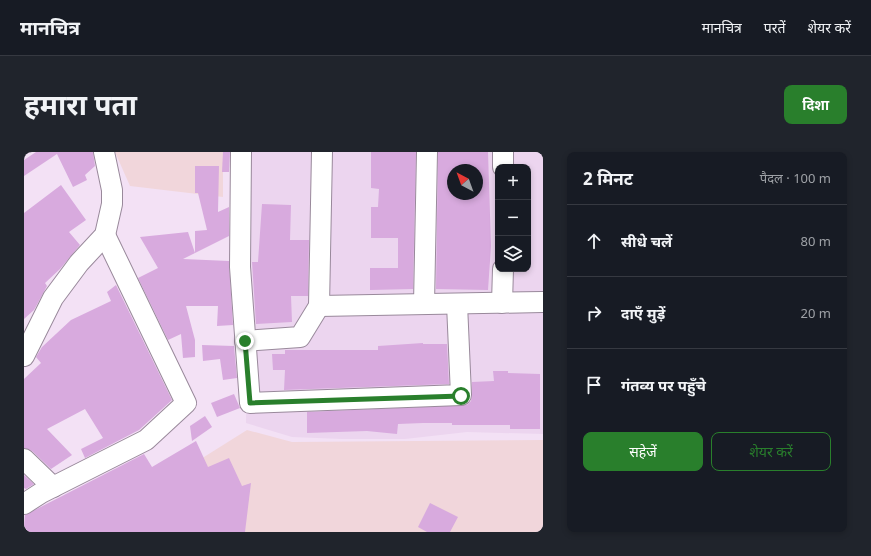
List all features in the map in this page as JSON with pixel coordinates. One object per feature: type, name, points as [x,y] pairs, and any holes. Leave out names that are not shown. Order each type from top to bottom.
[{"type":"street","points":[[24,356],[53,298],[79,263],[105,235],[112,204],[112,190],[104,152]]},
{"type":"street","points":[[241,152],[240,267],[250,403],[461,396],[457,304]]},
{"type":"street","points":[[245,341],[300,337],[319,306],[322,152]]},
{"type":"street","points":[[424,304],[427,152]]},
{"type":"street","points":[[503,152],[503,164]]},
{"type":"street","points":[[24,504],[53,487],[146,440],[186,403],[105,235]]},
{"type":"street","points":[[502,303],[503,272]]},
{"type":"street","points":[[319,306],[543,302]]},
{"type":"street","points":[[24,459],[53,487]]},
{"type":"shaded area","points":[[115,152],[223,152],[223,197],[130,186]]},
{"type":"shaded area","points":[[250,152],[543,152],[543,434],[467,432],[405,439],[292,437],[246,423]]},
{"type":"shaded area","points":[[247,430],[292,442],[543,440],[543,532],[76,532],[161,484]]},
{"type":"building","points":[[36,152],[93,152],[95,166],[85,175],[87,180],[73,187],[57,154],[24,176],[24,160]]},
{"type":"building","points":[[223,152],[230,152],[229,172],[222,172]]},
{"type":"building","points":[[371,152],[416,152],[413,289],[370,290],[370,268],[398,268],[398,238],[371,238],[371,207],[378,207],[379,189],[371,188]]},
{"type":"building","points":[[438,152],[488,152],[491,246],[488,290],[436,289]]},
{"type":"building","points":[[195,166],[219,166],[218,212],[229,207],[229,236],[195,253],[195,231],[207,230],[198,193],[195,193]]},
{"type":"building","points":[[61,185],[86,220],[69,232],[80,245],[60,269],[45,283],[47,286],[34,310],[24,319],[24,213]]},
{"type":"building","points":[[262,204],[291,205],[290,240],[309,240],[308,296],[291,296],[292,322],[256,324],[252,262],[258,262]]},
{"type":"building","points":[[188,232],[195,253],[183,259],[229,261],[233,325],[217,326],[218,306],[186,306],[195,340],[195,357],[183,358],[181,334],[168,340],[138,278],[158,268],[140,237]]},
{"type":"building","points":[[116,285],[172,400],[139,430],[85,458],[81,449],[103,438],[85,409],[47,429],[72,455],[51,469],[32,451],[24,448],[24,379],[41,363],[36,357],[42,347],[71,320],[111,301],[107,292]]},
{"type":"building","points":[[423,343],[447,344],[449,384],[284,390],[285,370],[273,370],[272,354],[285,354],[285,350],[378,350],[378,346]]},
{"type":"building","points":[[202,345],[234,346],[237,378],[223,380],[220,359],[203,361]]},
{"type":"building","points":[[493,371],[540,374],[540,429],[510,429],[510,425],[452,425],[452,423],[423,423],[398,424],[397,434],[367,431],[307,433],[307,412],[467,405],[471,401],[472,382],[494,381]]},
{"type":"building","points":[[234,394],[240,408],[217,417],[211,403]]},
{"type":"building","points":[[205,416],[212,427],[192,441],[190,426]]},
{"type":"building","points":[[196,441],[208,467],[229,458],[242,486],[251,483],[245,532],[28,532],[24,526],[25,515],[144,454],[152,467]]},
{"type":"building","points":[[24,475],[34,484],[26,489],[24,488]]},
{"type":"building","points":[[430,503],[458,517],[450,532],[427,532],[418,527]]},
{"type":"route","points":[[245,341],[250,403],[461,396]]}]
